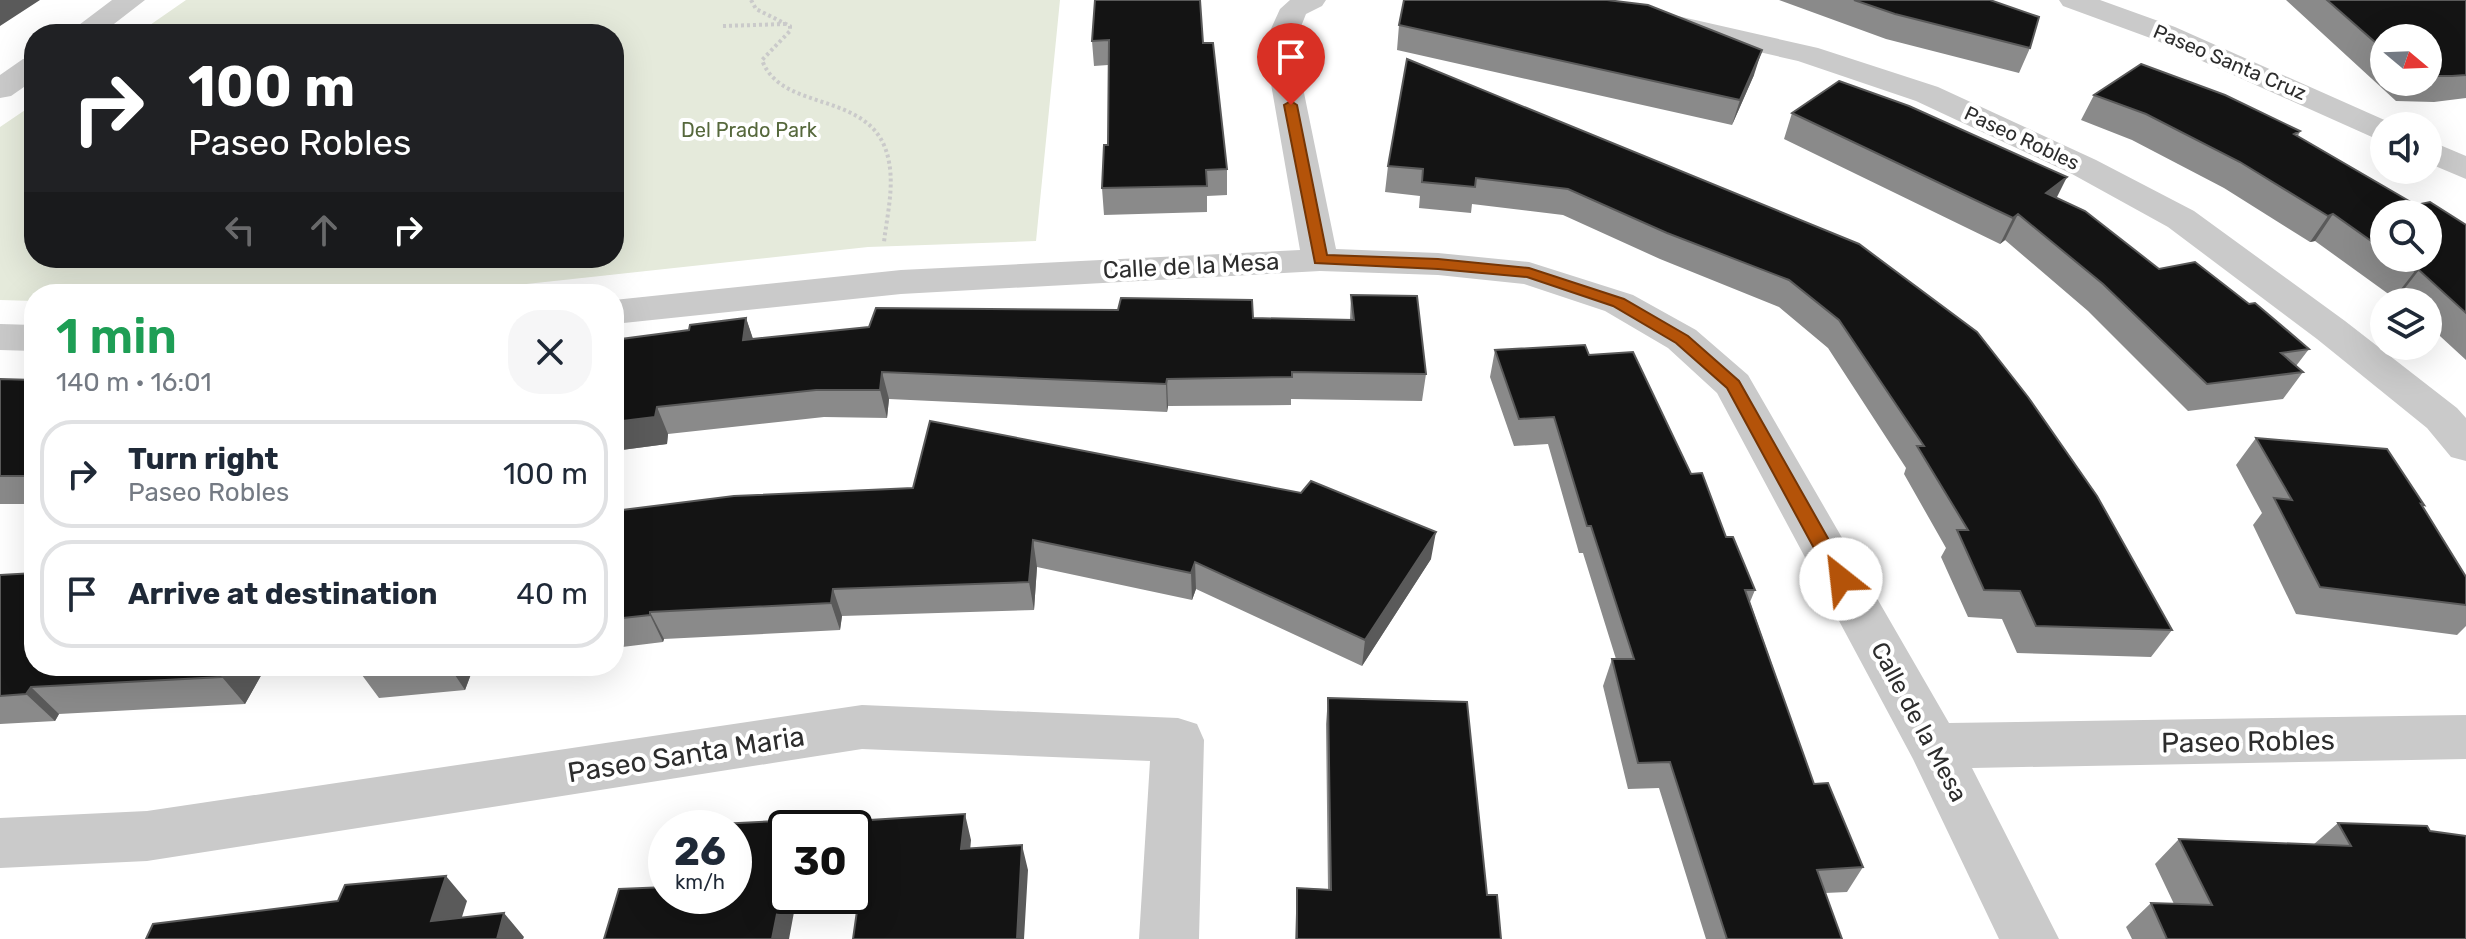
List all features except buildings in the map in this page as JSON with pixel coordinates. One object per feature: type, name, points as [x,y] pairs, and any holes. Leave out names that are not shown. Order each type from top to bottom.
[{"type":"street","points":[[96,24],[131,0]]},
{"type":"street","points":[[1312,0],[1294,9],[1279,44],[1320,260]]},
{"type":"street","name":"Paseo Santa Cruz","points":[[2073,0],[2164,33],[2370,124]]},
{"type":"street","name":"Paseo Robles","points":[[1628,16],[1689,25],[1807,54],[1927,94],[2084,167],[2193,228],[2331,330],[2442,418],[2466,446]]},
{"type":"street","points":[[0,89],[24,73]]},
{"type":"street","name":"Calle de la Mesa","points":[[624,311],[881,284],[1320,260],[1438,264],[1529,273],[1619,303],[1682,339],[1733,385],[1934,746],[2029,939]]},
{"type":"street","points":[[0,337],[24,338]]},
{"type":"street","name":"Paseo Santa Maria","points":[[0,843],[147,836],[862,727],[1178,740],[1169,939]]},
{"type":"street","name":"Paseo Robles","points":[[1934,746],[2466,737]]},
{"type":"path","points":[[751,0],[756,9],[790,26],[790,31],[762,60],[763,71],[773,83],[838,104],[860,116],[876,129],[887,152],[889,204],[881,284]]},
{"type":"path","points":[[723,26],[786,24]]},
{"type":"green space","name":"Del Prado Park","points":[[186,0],[1060,0],[1036,241],[868,247],[526,284],[24,284],[24,301],[0,300],[0,127],[24,111],[24,268],[624,268],[624,24],[151,24]]},
{"type":"route","points":[[1291,105],[1320,260],[1438,264],[1529,273],[1619,303],[1682,339],[1733,385],[1841,579]]}]
